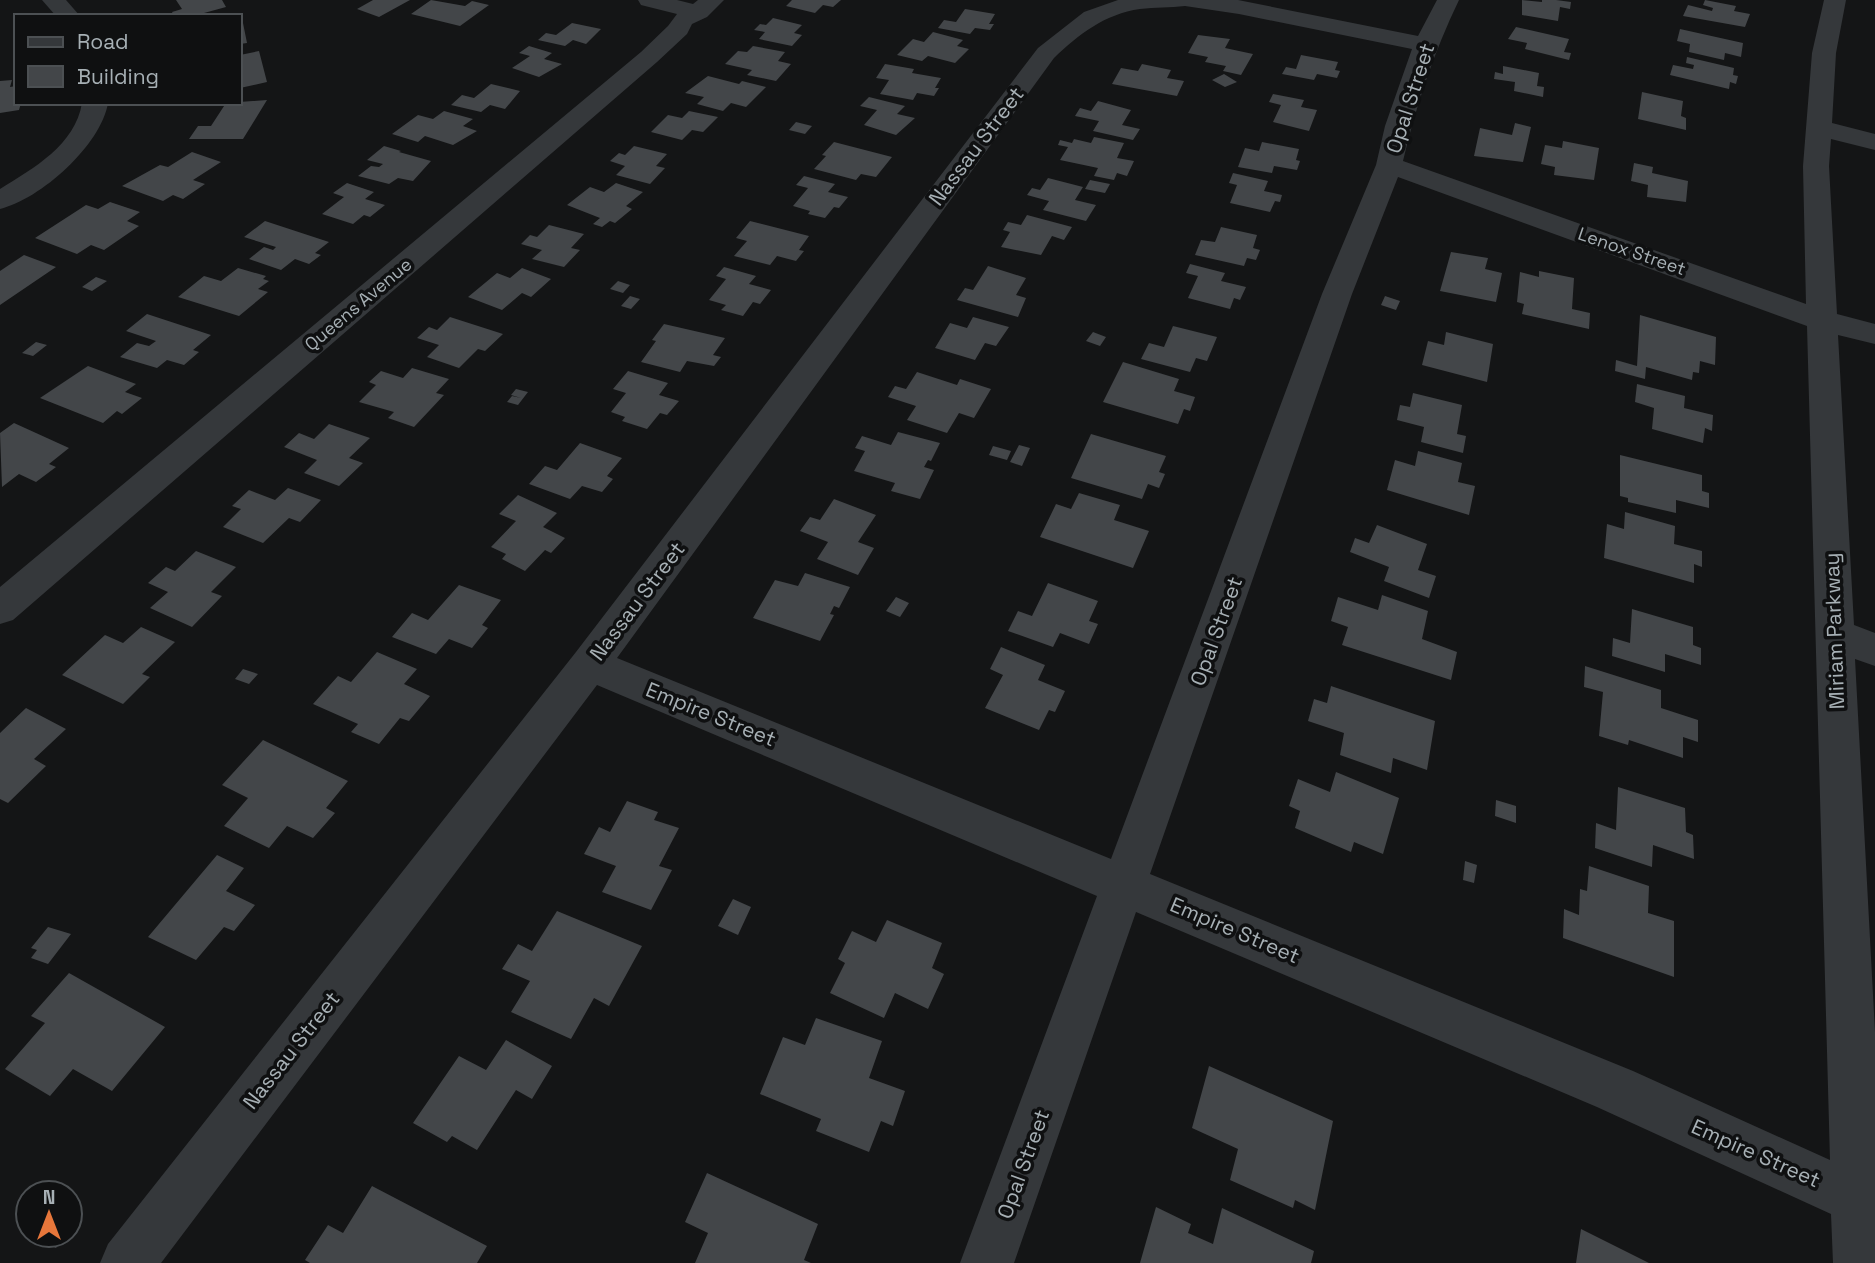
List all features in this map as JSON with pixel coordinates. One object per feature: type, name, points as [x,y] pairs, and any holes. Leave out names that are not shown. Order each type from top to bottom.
[{"type":"street","points":[[53,0],[67,14]]},
{"type":"street","points":[[649,0],[706,6]]},
{"type":"street","name":"Nassau Street","points":[[127,1263],[590,664],[1046,53],[1068,30],[1101,11],[1131,4],[1182,0]]},
{"type":"street","points":[[1188,0],[1239,7],[1425,45]]},
{"type":"street","name":"Opal Street","points":[[987,1263],[1337,294],[1389,165],[1398,126],[1425,45],[1448,0]]},
{"type":"street","name":"Miriam Parkway","points":[[1835,0],[1825,52],[1815,166],[1835,635],[1866,1203],[1860,1263]]},
{"type":"street","name":"Queens Avenue","points":[[0,609],[649,57],[679,29],[682,21],[706,6]]},
{"type":"street","points":[[0,201],[58,161],[83,135],[94,105]]},
{"type":"street","points":[[1819,128],[1875,142]]},
{"type":"street","name":"Lenox Street","points":[[1389,165],[1821,320],[1875,334]]},
{"type":"street","points":[[1835,635],[1875,650]]},
{"type":"street","name":"Empire Street","points":[[590,664],[1615,1089],[1866,1203]]},
{"type":"building","points":[[176,0],[222,0],[226,7],[200,14],[172,12],[182,9]]},
{"type":"building","points":[[373,0],[410,0],[379,17],[357,9]]},
{"type":"building","points":[[431,0],[465,6],[472,1],[489,5],[460,26],[411,14]]},
{"type":"building","points":[[792,0],[841,0],[833,7],[823,5],[815,13],[786,6]]},
{"type":"building","points":[[1522,0],[1571,2],[1570,9],[1560,7],[1558,21],[1522,15]]},
{"type":"building","points":[[1705,0],[1736,6],[1734,11],[1750,14],[1745,27],[1683,16],[1688,5],[1712,11],[1713,8],[1703,5]]},
{"type":"building","points":[[965,9],[995,14],[989,24],[994,24],[990,30],[975,28],[970,34],[938,28],[944,20],[956,22]]},
{"type":"building","points":[[242,18],[247,43],[242,44]]},
{"type":"building","points":[[773,18],[802,25],[794,33],[802,35],[792,46],[759,39],[765,32],[754,30],[760,24],[766,25]]},
{"type":"building","points":[[572,23],[601,29],[586,44],[573,40],[565,46],[538,40],[546,33],[556,35]]},
{"type":"building","points":[[1516,27],[1569,39],[1564,52],[1571,53],[1569,60],[1525,49],[1527,43],[1508,39]]},
{"type":"building","points":[[1680,29],[1743,43],[1741,57],[1725,53],[1724,60],[1689,52],[1690,44],[1677,41]]},
{"type":"building","points":[[933,32],[963,40],[957,46],[969,49],[955,63],[928,56],[922,61],[897,55],[913,39],[924,42]]},
{"type":"building","points":[[1198,35],[1230,39],[1225,48],[1253,54],[1241,75],[1223,71],[1226,66],[1205,62],[1208,57],[1188,53]]},
{"type":"building","points":[[529,46],[552,53],[544,59],[562,64],[539,77],[512,68],[530,56],[519,53]]},
{"type":"building","points":[[753,46],[785,52],[778,61],[791,64],[776,81],[747,75],[752,70],[725,64],[738,51],[747,52]]},
{"type":"building","points":[[259,51],[267,82],[242,88],[242,55]]},
{"type":"building","points":[[1301,55],[1338,62],[1335,70],[1340,71],[1337,78],[1317,74],[1314,80],[1282,74],[1286,67],[1296,69]]},
{"type":"building","points":[[1687,57],[1734,68],[1733,75],[1738,76],[1736,84],[1730,82],[1729,89],[1670,75],[1673,65],[1693,69],[1694,65],[1686,63]]},
{"type":"building","points":[[885,64],[914,69],[912,73],[941,78],[935,88],[939,88],[934,96],[917,93],[913,100],[880,94],[889,80],[876,78]]},
{"type":"building","points":[[1142,64],[1171,70],[1167,78],[1184,81],[1177,96],[1112,84],[1121,68],[1138,71]]},
{"type":"building","points":[[1503,66],[1539,73],[1537,86],[1544,87],[1543,97],[1514,91],[1515,82],[1494,79],[1495,72],[1503,74]]},
{"type":"building","points":[[1224,74],[1237,82],[1225,87],[1212,80]]},
{"type":"building","points":[[708,76],[766,87],[746,107],[731,103],[723,111],[697,104],[704,97],[685,93]]},
{"type":"building","points":[[12,80],[10,87],[14,86],[14,105],[20,105],[19,110],[0,113],[0,81]]},
{"type":"building","points":[[491,84],[520,91],[505,109],[490,105],[481,112],[451,105],[462,95],[474,98]]},
{"type":"building","points":[[1642,92],[1683,101],[1681,116],[1686,118],[1686,130],[1638,119]]},
{"type":"building","points":[[1273,94],[1304,100],[1301,107],[1317,110],[1309,131],[1273,122],[1281,105],[1269,102]]},
{"type":"building","points":[[869,97],[905,106],[897,114],[915,118],[896,135],[864,125],[877,110],[860,106]]},
{"type":"building","points":[[267,100],[243,139],[189,139],[198,126],[211,126],[225,105],[242,105],[242,102]]},
{"type":"building","points":[[1098,101],[1131,110],[1122,125],[1140,129],[1133,140],[1093,131],[1099,121],[1075,116],[1080,108],[1091,111]]},
{"type":"building","points":[[444,111],[473,119],[463,126],[477,131],[453,145],[425,136],[418,142],[392,134],[418,115],[433,119]]},
{"type":"building","points":[[689,111],[718,117],[703,132],[692,130],[682,140],[651,132],[668,115],[682,118]]},
{"type":"building","points":[[796,122],[812,126],[805,134],[789,130]]},
{"type":"building","points":[[1515,123],[1531,127],[1523,162],[1474,156],[1480,128],[1512,135]]},
{"type":"building","points":[[1094,137],[1124,143],[1117,158],[1134,161],[1127,176],[1117,173],[1114,180],[1094,176],[1098,168],[1060,160],[1068,147],[1058,145],[1060,140],[1072,143],[1074,139],[1091,143]]},
{"type":"building","points":[[1563,141],[1599,148],[1594,180],[1554,175],[1555,167],[1541,164],[1545,145],[1562,148]]},
{"type":"building","points":[[834,142],[892,157],[876,177],[861,174],[856,180],[814,169]]},
{"type":"building","points":[[1262,142],[1299,149],[1296,160],[1300,161],[1297,170],[1274,166],[1272,173],[1238,167],[1245,148],[1259,151]]},
{"type":"building","points":[[384,146],[431,161],[413,181],[398,178],[389,184],[358,176],[371,166],[379,167],[383,164],[367,160]]},
{"type":"building","points":[[634,146],[667,154],[656,166],[665,168],[650,184],[616,175],[625,166],[610,161],[619,153],[625,155]]},
{"type":"building","points":[[192,152],[221,162],[193,180],[205,184],[183,199],[173,195],[163,201],[122,186],[160,165],[168,167]]},
{"type":"building","points":[[1634,163],[1653,167],[1652,173],[1688,181],[1686,202],[1647,197],[1648,185],[1631,181]]},
{"type":"building","points":[[1233,173],[1268,181],[1264,191],[1282,195],[1280,202],[1275,201],[1270,212],[1230,203],[1237,185],[1229,183]]},
{"type":"building","points":[[804,176],[835,184],[828,192],[848,197],[825,218],[808,214],[810,211],[793,206],[808,188],[796,185]]},
{"type":"building","points":[[1048,178],[1083,187],[1075,200],[1096,205],[1086,221],[1043,210],[1049,201],[1027,195],[1032,188],[1040,190]]},
{"type":"building","points":[[1090,180],[1110,184],[1105,193],[1085,189]]},
{"type":"building","points":[[347,183],[374,192],[365,199],[385,205],[370,217],[364,215],[353,224],[322,214],[344,197],[333,193]]},
{"type":"building","points":[[616,183],[643,192],[626,206],[632,209],[615,223],[610,221],[602,227],[593,224],[600,218],[567,205],[590,187],[604,192]]},
{"type":"building","points":[[110,202],[140,212],[127,221],[139,226],[104,250],[91,245],[77,254],[35,238],[86,205],[98,209]]},
{"type":"building","points":[[1027,215],[1072,227],[1064,240],[1052,236],[1041,255],[1001,247],[1010,232],[1003,230],[1008,222],[1021,225]]},
{"type":"building","points":[[265,221],[329,242],[315,253],[321,255],[309,264],[295,259],[281,270],[249,259],[264,247],[273,250],[276,247],[244,237]]},
{"type":"building","points":[[750,221],[809,236],[799,250],[804,251],[796,261],[777,256],[770,265],[734,256],[747,241],[736,238]]},
{"type":"building","points":[[549,225],[584,234],[571,248],[580,250],[564,267],[532,259],[542,250],[521,244],[530,235],[537,237]]},
{"type":"building","points":[[1221,227],[1257,235],[1253,248],[1260,250],[1256,260],[1247,258],[1244,266],[1195,255],[1201,240],[1215,242]]},
{"type":"building","points":[[1451,252],[1488,258],[1485,269],[1502,273],[1496,302],[1440,291]]},
{"type":"building","points":[[24,255],[56,267],[0,305],[0,271]]},
{"type":"building","points":[[1190,264],[1225,273],[1221,281],[1246,287],[1240,300],[1234,298],[1230,309],[1188,298],[1198,276],[1186,273]]},
{"type":"building","points":[[988,266],[1026,278],[1016,295],[1026,298],[1018,317],[957,300],[965,288],[973,290]]},
{"type":"building","points":[[724,267],[756,276],[749,284],[771,290],[760,304],[753,302],[743,316],[721,310],[726,305],[709,300],[726,279],[716,276]]},
{"type":"building","points":[[238,268],[266,276],[263,279],[269,281],[258,289],[268,292],[239,316],[178,297],[204,276],[221,281]]},
{"type":"building","points":[[522,268],[551,279],[531,297],[522,293],[502,310],[468,297],[497,273],[510,278]]},
{"type":"building","points":[[1539,271],[1574,278],[1572,309],[1590,313],[1589,329],[1522,314],[1524,304],[1517,302],[1520,272],[1539,277]]},
{"type":"building","points":[[96,277],[107,281],[92,291],[82,287]]},
{"type":"building","points":[[618,281],[630,285],[623,293],[610,289]]},
{"type":"building","points":[[630,296],[640,299],[631,309],[621,306]]},
{"type":"building","points":[[1385,296],[1400,301],[1396,310],[1381,305]]},
{"type":"building","points":[[147,314],[211,335],[193,350],[199,352],[184,365],[167,360],[157,368],[120,357],[137,343],[149,346],[156,341],[126,331]]},
{"type":"building","points":[[1640,315],[1716,337],[1715,365],[1700,361],[1699,373],[1693,372],[1692,380],[1646,367],[1645,379],[1615,371],[1616,360],[1637,366]]},
{"type":"building","points":[[450,317],[503,334],[485,351],[478,349],[459,368],[427,357],[439,345],[417,338],[429,327],[437,330]]},
{"type":"building","points":[[973,317],[1009,327],[996,346],[985,343],[975,360],[935,348],[950,323],[967,328]]},
{"type":"building","points":[[664,324],[725,338],[713,355],[721,357],[714,366],[687,361],[680,372],[641,362]]},
{"type":"building","points":[[1173,326],[1217,337],[1207,361],[1196,358],[1190,372],[1141,359],[1149,343],[1164,347]]},
{"type":"building","points":[[1093,332],[1106,337],[1100,346],[1086,341]]},
{"type":"building","points":[[1446,332],[1493,344],[1487,382],[1422,365],[1428,341],[1444,345]]},
{"type":"building","points":[[36,342],[47,345],[33,356],[22,353]]},
{"type":"building","points":[[1123,362],[1179,379],[1174,391],[1195,397],[1190,411],[1184,409],[1178,424],[1103,402]]},
{"type":"building","points":[[88,366],[136,384],[125,392],[142,398],[122,414],[117,411],[103,423],[40,398]]},
{"type":"building","points":[[412,368],[449,379],[436,393],[444,395],[414,427],[388,418],[394,412],[359,402],[376,385],[369,382],[381,371],[403,378]]},
{"type":"building","points":[[628,371],[668,383],[659,395],[679,401],[667,415],[660,413],[647,429],[622,421],[625,417],[611,412],[626,393],[613,389]]},
{"type":"building","points":[[917,372],[957,385],[960,379],[991,389],[974,418],[959,413],[947,433],[907,420],[916,406],[888,397],[895,386],[906,389]]},
{"type":"building","points":[[1637,384],[1685,396],[1684,408],[1713,415],[1712,431],[1705,428],[1703,443],[1652,429],[1654,408],[1635,402]]},
{"type":"building","points":[[516,389],[528,392],[518,405],[507,402],[512,396],[521,398],[511,395]]},
{"type":"building","points":[[1413,393],[1462,405],[1457,434],[1466,436],[1463,453],[1421,442],[1424,427],[1397,420],[1400,405],[1410,407]]},
{"type":"building","points":[[14,423],[69,448],[49,464],[56,467],[36,482],[19,474],[2,487],[0,433]]},
{"type":"building","points":[[329,424],[370,438],[349,458],[363,463],[339,486],[304,473],[317,460],[284,447],[299,433],[314,439]]},
{"type":"building","points":[[898,432],[940,443],[931,461],[928,460],[924,467],[934,470],[920,499],[891,491],[895,483],[854,471],[865,451],[855,448],[862,436],[891,445]]},
{"type":"building","points":[[1091,434],[1166,456],[1159,472],[1165,474],[1159,488],[1148,484],[1142,499],[1071,478]]},
{"type":"building","points":[[580,443],[622,458],[607,476],[613,479],[602,492],[582,486],[570,499],[529,484],[545,466],[557,470]]},
{"type":"building","points":[[1019,445],[1030,448],[1022,466],[1010,462]]},
{"type":"building","points":[[993,446],[1011,451],[1007,460],[989,455]]},
{"type":"building","points":[[1418,451],[1462,463],[1458,482],[1475,486],[1469,515],[1387,490],[1395,460],[1415,466]]},
{"type":"building","points":[[1620,455],[1702,475],[1702,491],[1709,493],[1709,508],[1676,500],[1676,513],[1628,502],[1628,498],[1620,496]]},
{"type":"building","points":[[288,488],[321,500],[300,522],[289,518],[263,543],[223,527],[241,509],[232,506],[249,490],[275,500]]},
{"type":"building","points":[[1079,493],[1120,505],[1114,520],[1149,531],[1133,568],[1040,537],[1056,504],[1071,509]]},
{"type":"building","points":[[518,495],[557,513],[543,527],[565,538],[551,553],[545,550],[525,571],[502,559],[506,554],[491,547],[516,521],[499,514]]},
{"type":"building","points":[[834,499],[876,515],[858,542],[874,548],[858,575],[817,559],[828,542],[800,531],[810,517],[820,520]]},
{"type":"building","points":[[1625,512],[1675,526],[1674,544],[1702,551],[1702,567],[1694,564],[1694,583],[1604,558],[1607,524],[1624,529]]},
{"type":"building","points":[[1377,525],[1427,544],[1418,570],[1436,576],[1429,598],[1384,581],[1389,567],[1350,552],[1355,538],[1369,543]]},
{"type":"building","points":[[196,551],[236,567],[211,592],[222,596],[192,627],[150,608],[168,592],[148,583],[166,567],[175,571]]},
{"type":"building","points":[[805,573],[850,587],[839,608],[834,606],[830,614],[834,615],[820,641],[753,618],[775,580],[798,586]]},
{"type":"building","points":[[1048,583],[1098,601],[1089,621],[1098,624],[1089,644],[1060,633],[1053,647],[1008,631],[1018,611],[1032,616]]},
{"type":"building","points":[[459,585],[501,600],[482,625],[488,628],[472,648],[449,639],[436,654],[392,637],[412,613],[428,620]]},
{"type":"building","points":[[1382,595],[1428,611],[1422,639],[1457,652],[1451,680],[1342,645],[1348,627],[1331,621],[1338,597],[1378,610]]},
{"type":"building","points":[[896,597],[909,603],[900,617],[886,611]]},
{"type":"building","points":[[1632,609],[1693,627],[1693,645],[1701,648],[1701,665],[1665,654],[1665,672],[1612,656],[1613,638],[1630,643]]},
{"type":"building","points":[[141,627],[175,642],[142,674],[150,677],[123,704],[62,675],[105,635],[123,643]]},
{"type":"building","points":[[1001,647],[1045,665],[1038,680],[1065,691],[1055,712],[1049,710],[1039,730],[985,708],[1003,675],[990,669]]},
{"type":"building","points":[[377,652],[417,669],[404,684],[430,696],[409,721],[400,718],[379,744],[351,732],[358,724],[313,704],[338,676],[351,682]]},
{"type":"building","points":[[1585,666],[1661,690],[1661,708],[1698,720],[1698,742],[1683,737],[1683,758],[1629,740],[1628,745],[1599,736],[1603,692],[1584,687]]},
{"type":"building","points":[[243,669],[258,674],[249,684],[235,679]]},
{"type":"building","points":[[1331,686],[1435,721],[1427,770],[1393,758],[1391,773],[1340,755],[1344,733],[1308,721],[1314,699],[1327,703]]},
{"type":"building","points":[[26,708],[66,729],[34,759],[46,766],[8,803],[0,799],[0,733]]},
{"type":"building","points":[[263,740],[348,781],[326,808],[335,813],[313,838],[287,826],[269,848],[224,826],[248,798],[222,785]]},
{"type":"building","points":[[1336,772],[1399,798],[1383,854],[1354,842],[1351,852],[1295,828],[1300,811],[1289,806],[1298,779],[1330,792]]},
{"type":"building","points":[[1618,787],[1685,808],[1686,832],[1693,835],[1694,859],[1653,845],[1652,867],[1595,848],[1596,823],[1616,830]]},
{"type":"building","points":[[1496,800],[1516,806],[1516,823],[1495,816]]},
{"type":"building","points":[[627,801],[658,812],[654,820],[679,828],[659,866],[672,870],[651,910],[602,892],[616,866],[584,854],[599,827],[610,832]]},
{"type":"building","points":[[217,855],[244,868],[226,891],[255,905],[234,931],[224,927],[196,960],[148,937]]},
{"type":"building","points":[[1465,861],[1477,865],[1474,883],[1463,880]]},
{"type":"building","points":[[1589,866],[1649,886],[1648,913],[1674,921],[1674,977],[1563,938],[1564,909],[1579,915],[1580,889],[1587,891]]},
{"type":"building","points":[[733,899],[751,907],[738,935],[718,926]]},
{"type":"building","points":[[557,911],[642,946],[609,1006],[594,998],[571,1039],[511,1012],[530,981],[502,969],[518,944],[532,951]]},
{"type":"building","points":[[887,920],[942,943],[932,968],[944,974],[928,1009],[895,993],[884,1018],[830,993],[845,963],[838,959],[852,931],[876,942]]},
{"type":"building","points":[[48,927],[71,934],[48,964],[31,958],[37,950],[31,948]]},
{"type":"building","points":[[69,973],[165,1027],[112,1091],[73,1069],[50,1096],[5,1069],[45,1023],[31,1016]]},
{"type":"building","points":[[816,1018],[882,1041],[869,1078],[905,1091],[893,1126],[881,1121],[869,1152],[816,1131],[821,1119],[760,1094],[783,1037],[805,1045]]},
{"type":"building","points":[[506,1040],[552,1066],[532,1099],[516,1090],[477,1150],[452,1136],[447,1142],[413,1123],[459,1056],[486,1070]]},
{"type":"building","points":[[1209,1066],[1333,1121],[1315,1210],[1295,1200],[1293,1208],[1230,1180],[1238,1149],[1192,1128]]},
{"type":"building","points":[[707,1173],[818,1224],[804,1260],[811,1263],[695,1263],[708,1233],[685,1222]]},
{"type":"building","points":[[372,1186],[487,1246],[477,1263],[310,1263],[305,1260],[328,1225],[343,1233]]},
{"type":"building","points":[[1156,1207],[1191,1224],[1188,1233],[1213,1244],[1222,1208],[1314,1251],[1311,1263],[1140,1263]]},
{"type":"building","points":[[1581,1229],[1649,1263],[1576,1263]]}]
